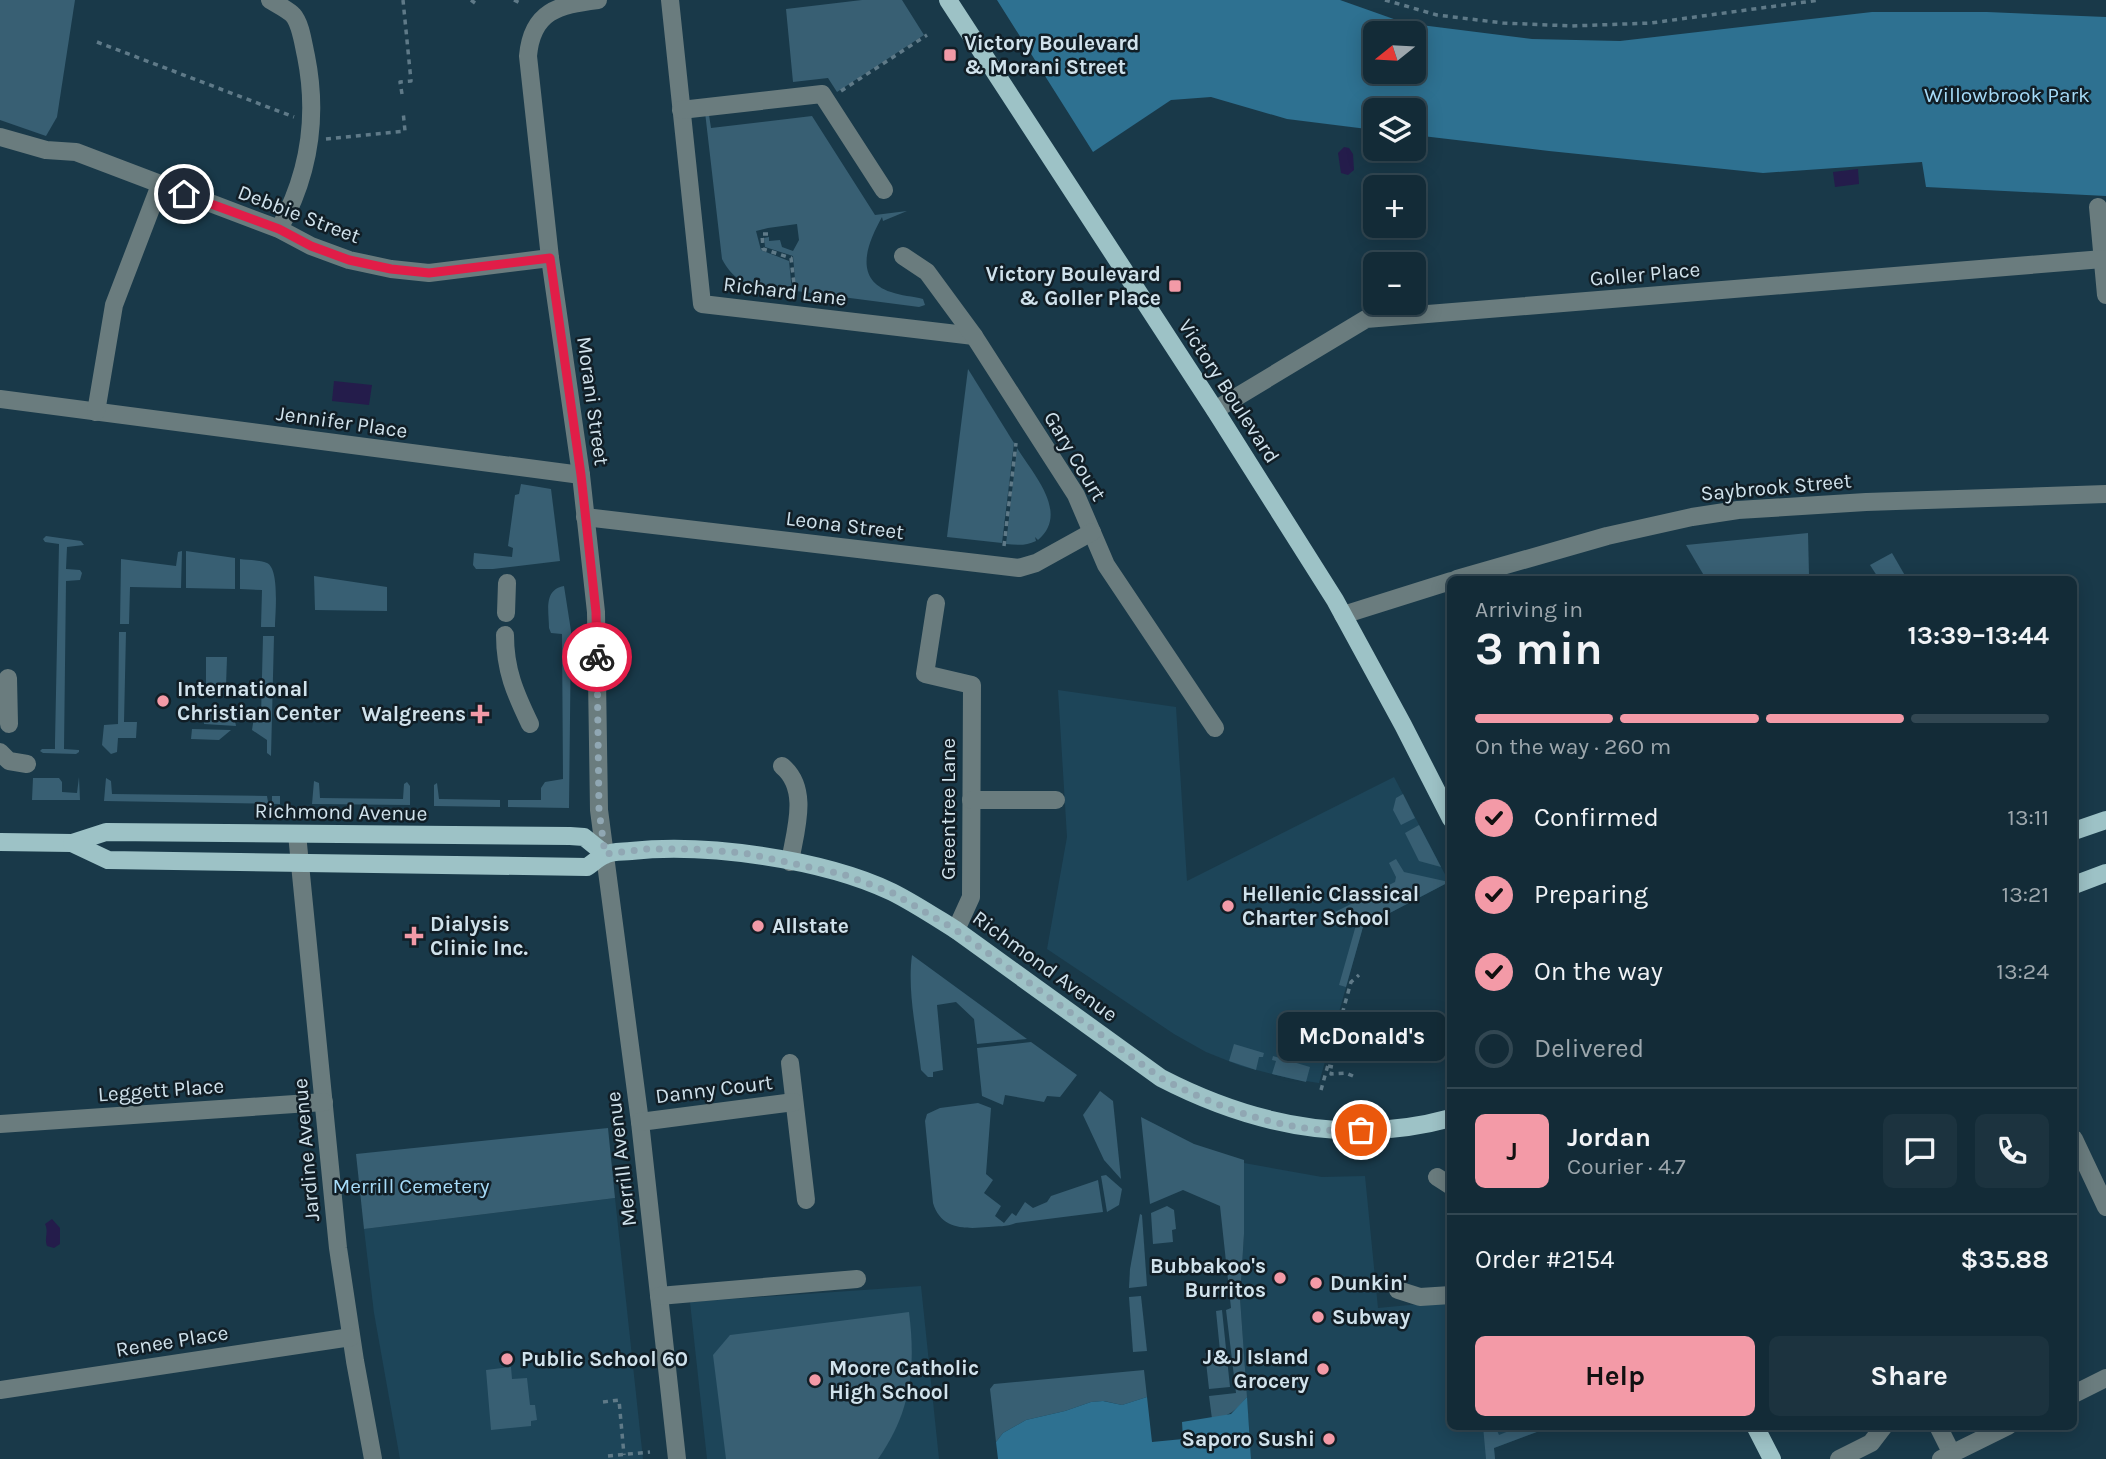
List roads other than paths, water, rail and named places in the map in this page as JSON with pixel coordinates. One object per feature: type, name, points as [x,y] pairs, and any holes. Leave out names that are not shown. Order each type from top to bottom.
[{"type":"main road","name":"Victory Boulevard","points":[[948,0],[1215,410],[1343,615],[1447,811]]},
{"type":"main road","points":[[2077,830],[2106,820]]},
{"type":"main road","name":"Richmond Avenue","points":[[0,842],[72,844],[106,832],[584,837],[605,854]]},
{"type":"main road","name":"Richmond Avenue","points":[[72,844],[108,860],[587,867],[605,854],[647,849],[695,849],[744,853],[790,862],[842,874],[891,892],[956,930],[1161,1078],[1208,1101],[1277,1123],[1318,1129],[1395,1128],[1447,1119]]},
{"type":"main road","points":[[2077,884],[2106,873]]},
{"type":"main road","points":[[1757,1430],[1772,1459]]},
{"type":"street","points":[[270,0],[293,15],[301,32],[310,79],[312,111],[310,142],[301,181],[279,229]]},
{"type":"street","name":"Morani Street","points":[[598,0],[571,3],[549,12],[531,32],[528,55],[550,258],[581,475],[596,612],[599,810],[605,854]]},
{"type":"street","name":"Richard Lane","points":[[670,0],[702,304],[974,336]]},
{"type":"street","points":[[681,110],[822,94],[884,190]]},
{"type":"street","name":"Debbie Street","points":[[0,137],[46,150],[76,152],[279,229],[311,246],[349,260],[391,269],[429,273],[550,258]]},
{"type":"street","points":[[96,412],[114,305],[160,185]]},
{"type":"street","points":[[2098,208],[2106,295]]},
{"type":"street","name":"Gary Court","points":[[903,256],[927,272],[974,336],[1076,495],[1106,565],[1215,728]]},
{"type":"street","name":"Goller Place","points":[[1215,410],[1366,320],[2104,259]]},
{"type":"street","name":"Jennifer Place","points":[[0,399],[581,475]]},
{"type":"street","name":"Saybrook Street","points":[[1467,576],[1607,536],[1738,510],[1866,502],[2106,495]]},
{"type":"street","name":"Leona Street","points":[[585,517],[1019,568],[1047,558],[1092,532]]},
{"type":"street","points":[[1343,615],[1447,582]]},
{"type":"street","points":[[506,613],[507,583]]},
{"type":"street","name":"Greentree Lane","points":[[936,603],[925,674],[972,685],[971,897],[956,930]]},
{"type":"street","points":[[505,635],[505,654],[512,686],[530,724]]},
{"type":"street","points":[[8,678],[11,748]]},
{"type":"street","points":[[782,766],[792,774],[797,786],[798,812],[790,862]]},
{"type":"street","points":[[971,800],[1056,800]]},
{"type":"street","name":"Jardine Avenue","points":[[297,834],[338,1248],[373,1459]]},
{"type":"street","name":"Merrill Avenue","points":[[605,854],[640,1122],[677,1459]]},
{"type":"street","name":"Danny Court","points":[[790,1063],[806,1200]]},
{"type":"street","name":"Leggett Place","points":[[0,1124],[324,1102]]},
{"type":"street","name":"Danny Court","points":[[640,1122],[794,1102]]},
{"type":"street","points":[[2077,1145],[2106,1207]]},
{"type":"street","points":[[659,1296],[857,1279]]},
{"type":"street","points":[[1398,1290],[1420,1297],[1447,1295]]},
{"type":"street","name":"Renee Place","points":[[0,1390],[351,1337]]},
{"type":"street","points":[[2077,1392],[2106,1378]]},
{"type":"street","points":[[1839,1459],[1871,1443],[1881,1430]]},
{"type":"street","points":[[1939,1430],[1946,1456],[2000,1430]]},
{"type":"place","name":"Victory Boulevard & Morani Street","points":[[950,55]]},
{"type":"place","name":"Victory Boulevard & Goller Place","points":[[1175,286]]},
{"type":"place","name":"International Christian Center","points":[[163,701]]},
{"type":"place","name":"Walgreens","points":[[480,714]]},
{"type":"place","name":"Hellenic Classical Charter School","points":[[1228,906]]},
{"type":"place","name":"Allstate","points":[[758,926]]},
{"type":"place","name":"Dialysis Clinic Inc.","points":[[414,936]]},
{"type":"place","name":"McDonald's","points":[[1361,1130]]},
{"type":"place","name":"Bubbakoo's Burritos","points":[[1280,1278]]},
{"type":"place","name":"Dunkin'","points":[[1316,1283]]},
{"type":"place","name":"Subway","points":[[1318,1317]]},
{"type":"place","name":"Public School 60","points":[[507,1359]]},
{"type":"place","name":"J&J Island Grocery","points":[[1323,1369]]},
{"type":"place","name":"Moore Catholic High School","points":[[815,1380]]},
{"type":"place","name":"Saporo Sushi","points":[[1329,1439]]},
{"type":"park label","name":"Willowbrook Park","points":[[2007,95]]},
{"type":"park label","name":"Merrill Cemetery","points":[[411,1186]]}]
